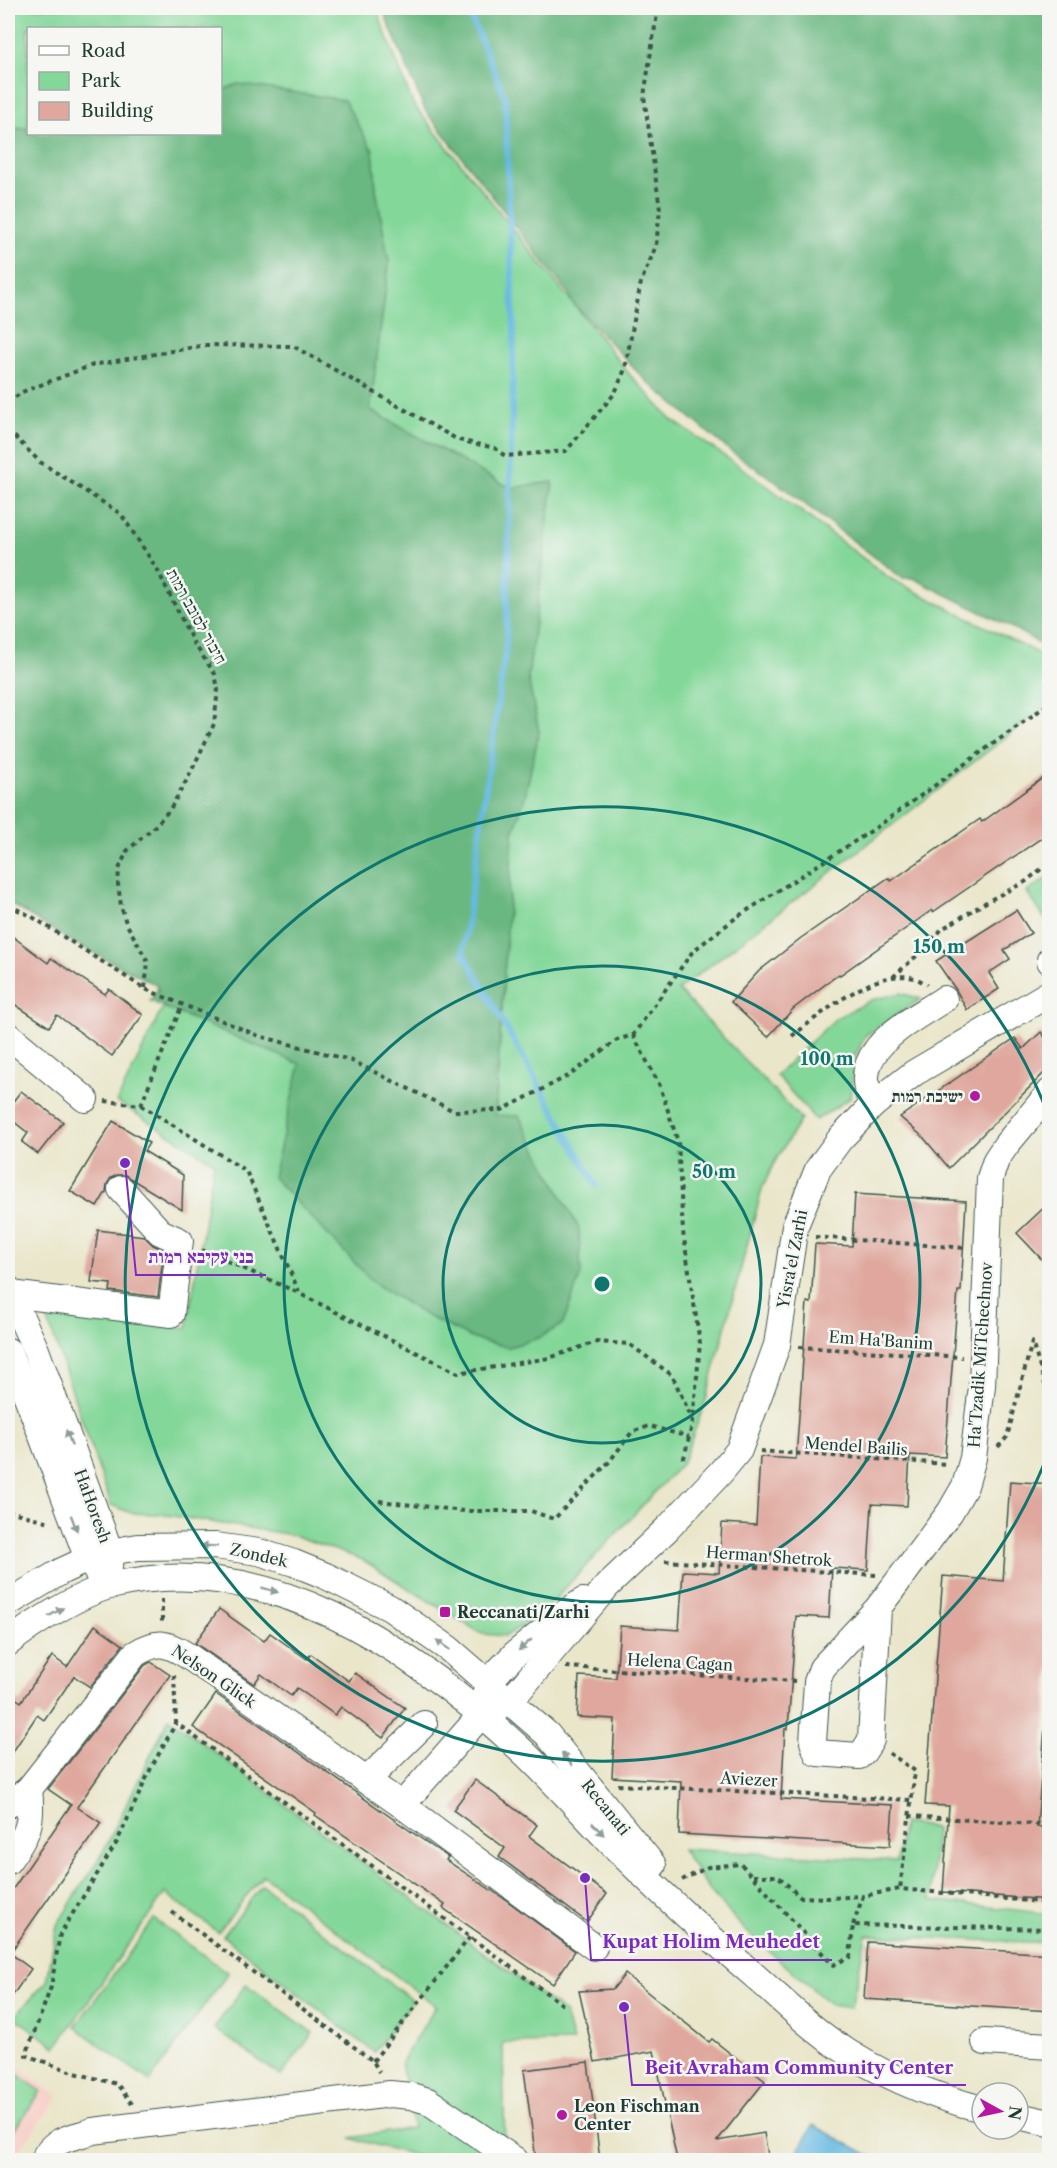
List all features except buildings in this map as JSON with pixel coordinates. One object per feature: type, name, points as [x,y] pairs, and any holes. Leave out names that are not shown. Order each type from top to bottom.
[{"type":"street","name":"Yisra'el Zarhi","points":[[481,1715],[510,1701],[542,1666],[607,1586],[699,1496],[739,1450],[777,1345],[794,1235],[804,1201],[818,1169],[840,1139],[873,1105],[914,1073],[1050,993]]},
{"type":"street","points":[[873,1105],[867,1093],[865,1076],[873,1054],[888,1037],[944,999]]},
{"type":"street","points":[[8,1035],[85,1099]]},
{"type":"street","name":"Ha'Tzadik MiTchechnov","points":[[817,1682],[822,1668],[878,1608],[950,1512],[964,1486],[972,1462],[982,1386],[990,1178],[996,1160],[1050,1092]]},
{"type":"street","points":[[9,1292],[171,1314],[180,1241],[160,1232],[121,1189]]},
{"type":"street","name":"HaHoresh","points":[[9,1292],[36,1350],[108,1586]]},
{"type":"street","name":"HaHoresh","points":[[8,1351],[76,1529],[99,1556]]},
{"type":"street","name":"Zondek","points":[[8,1603],[62,1571],[99,1556],[161,1546],[215,1546],[259,1552],[326,1576],[390,1608],[449,1649],[488,1682]]},
{"type":"street","name":"Zondek","points":[[8,1643],[76,1600],[108,1586],[162,1578],[212,1579],[252,1584],[312,1606],[374,1636],[430,1673],[481,1715]]},
{"type":"street","name":"Yisra'el Zarhi","points":[[488,1682],[540,1632],[607,1586]]},
{"type":"street","points":[[817,1682],[813,1742],[817,1753],[859,1756],[871,1740],[878,1608]]},
{"type":"street","name":"Nelson Glick","points":[[8,1805],[29,1790],[135,1654],[148,1646],[174,1649],[402,1805],[594,1947]]},
{"type":"street","points":[[402,1805],[481,1715],[488,1682]]},
{"type":"street","name":"Recanati","points":[[488,1682],[547,1734],[714,1940]]},
{"type":"street","name":"Recanati","points":[[481,1715],[520,1750],[631,1863],[714,1940],[831,2041],[902,2082],[970,2104]]},
{"type":"street","points":[[366,1781],[424,1724]]},
{"type":"street","points":[[8,1861],[26,1836],[31,1808],[29,1790]]},
{"type":"street","points":[[985,2042],[1050,2046]]},
{"type":"street","points":[[44,2160],[57,2142],[93,2131],[390,2094],[411,2096],[428,2102],[514,2160]]},
{"type":"street","points":[[1030,2114],[1050,2111]]},
{"type":"street","points":[[1030,2118],[1050,2123]]},
{"type":"path","points":[[8,402],[22,392],[93,365],[206,345],[293,346],[458,440],[495,448],[505,456],[566,451],[615,393],[625,369],[641,282],[656,246],[660,209],[644,96],[658,8]]},
{"type":"path","name":"חיבור לסובב רמות","points":[[8,430],[40,462],[121,514],[157,569],[193,642],[215,674],[218,689],[214,724],[188,778],[170,809],[158,824],[128,851],[119,869],[121,906],[126,923],[148,962],[145,989]]},
{"type":"path","points":[[8,905],[31,916],[145,989],[182,1005],[259,1036],[350,1060],[454,1111],[502,1110],[570,1075],[617,1040],[633,1035],[693,951],[737,916],[874,829],[1050,703]]},
{"type":"path","points":[[893,977],[942,929],[1025,882],[1050,862]]},
{"type":"path","points":[[792,1036],[866,985],[893,977],[918,977],[944,999]]},
{"type":"path","points":[[141,1105],[182,1005]]},
{"type":"path","points":[[633,1035],[660,1086],[678,1142],[683,1232],[700,1343],[693,1421],[683,1462]]},
{"type":"path","points":[[85,1099],[141,1105],[246,1171],[300,1294]]},
{"type":"path","points":[[794,1235],[987,1250]]},
{"type":"path","points":[[180,1241],[300,1294],[458,1373],[549,1358],[596,1342],[629,1344],[672,1375],[693,1421]]},
{"type":"path","points":[[972,1462],[992,1453],[1007,1437],[1032,1342],[1050,1400]]},
{"type":"path","name":"Em Ha'Banim","points":[[777,1345],[983,1358]]},
{"type":"path","points":[[379,1501],[464,1510],[531,1511],[554,1519],[609,1462],[632,1432],[649,1426],[689,1437]]},
{"type":"path","name":"Mendel Bailis","points":[[739,1450],[972,1462]]},
{"type":"path","points":[[8,1511],[76,1529]]},
{"type":"path","name":"Herman Shetrok","points":[[635,1559],[901,1576]]},
{"type":"path","points":[[147,2124],[117,2084],[75,2073],[26,2055],[51,1987],[60,1934],[117,1842],[152,1766],[176,1723],[174,1649],[162,1578]]},
{"type":"path","name":"Helena Cagan","points":[[542,1666],[817,1682]]},
{"type":"path","points":[[176,1723],[563,2005]]},
{"type":"path","points":[[871,1740],[915,1771],[900,1889]]},
{"type":"path","name":"Aviezer","points":[[586,1783],[911,1800]]},
{"type":"path","points":[[909,1816],[1050,1825]]},
{"type":"path","points":[[670,1886],[708,1867],[741,1864],[832,1965],[850,1957],[853,1925],[863,1896]]},
{"type":"path","points":[[752,1876],[778,1876],[800,1897],[863,1896],[900,1889],[1050,1903]]},
{"type":"path","points":[[172,1912],[373,2061],[390,2094]]},
{"type":"path","points":[[853,1925],[1050,1929]]},
{"type":"path","points":[[373,2061],[470,1936]]},
{"type":"shaded area","points":[[8,2059],[59,2097],[21,2147],[17,2160],[8,2160]]},
{"type":"green space","points":[[8,8],[376,8],[413,104],[631,376],[672,420],[758,479],[891,579],[1049,659],[1049,704],[678,990],[801,1119],[774,1163],[762,1189],[706,1400],[683,1462],[543,1612],[506,1636],[482,1634],[363,1560],[293,1535],[160,1514],[131,1513],[111,1505],[45,1312],[187,1328],[214,1162],[117,1102],[163,1007],[301,1064],[273,1177],[374,1283],[427,1316],[474,1339],[509,1347],[541,1337],[579,1229],[519,1116],[495,1116],[513,834],[524,800],[539,732],[528,678],[552,483],[510,488],[370,410],[389,263],[376,190],[373,151],[238,84],[222,91],[222,27],[27,27],[27,128],[8,129]]},
{"type":"green space","points":[[382,8],[1049,8],[1049,649],[1015,629],[913,578],[902,578],[772,479],[729,450],[644,379],[573,303],[568,293],[425,110]]},
{"type":"green space","points":[[238,84],[344,100],[373,151],[376,190],[389,263],[370,410],[510,488],[553,482],[528,678],[539,732],[524,800],[513,834],[495,1115],[519,1116],[579,1229],[581,1274],[563,1324],[541,1337],[509,1347],[474,1339],[427,1316],[374,1283],[273,1177],[300,1064],[150,1001],[158,989],[155,984],[71,941],[8,902],[8,129],[27,128],[27,135],[222,135],[222,91]]},
{"type":"green space","points":[[1049,877],[1049,925],[1027,892]]},
{"type":"green space","points":[[901,993],[921,999],[866,1035],[854,1058],[850,1098],[816,1120],[776,1075],[836,1018],[871,1000]]},
{"type":"green space","points":[[169,1718],[565,2013],[573,2042],[503,2043],[505,2160],[433,2160],[350,2138],[413,2128],[401,2062],[436,2006],[263,1875],[218,1932],[165,1893],[56,2047],[14,2017],[47,1981],[57,1925],[103,1852]]},
{"type":"green space","points":[[903,1823],[936,1828],[931,1900],[1049,1914],[1049,1943],[866,1935],[851,2008],[831,2005],[745,1930],[711,1892],[682,1849],[897,1861]]},
{"type":"green space","points":[[262,1885],[413,2001],[374,2052],[223,1936]]},
{"type":"green space","points":[[154,1919],[228,1973],[150,2081],[75,2027]]},
{"type":"green space","points":[[246,1984],[313,2033],[281,2076],[214,2028]]},
{"type":"green space","points":[[8,2068],[41,2091],[8,2139]]},
{"type":"water","points":[[813,2125],[878,2160],[793,2160]]},
{"type":"waterway","points":[[467,8],[505,97],[514,333],[506,645],[463,952],[596,1185]]},
{"type":"place","name":"ישיבת רמות","points":[[975,1096]]},
{"type":"place","name":"בני עקיבא רמות","points":[[125,1163]]},
{"type":"place","name":"Reccanati/Zarhi","points":[[445,1612]]},
{"type":"place","name":"Kupat Holim Meuhedet","points":[[585,1878]]},
{"type":"place","name":"Beit Avraham Community Center","points":[[624,2007]]},
{"type":"place","name":"Leon Fischman Center","points":[[562,2115]]}]
